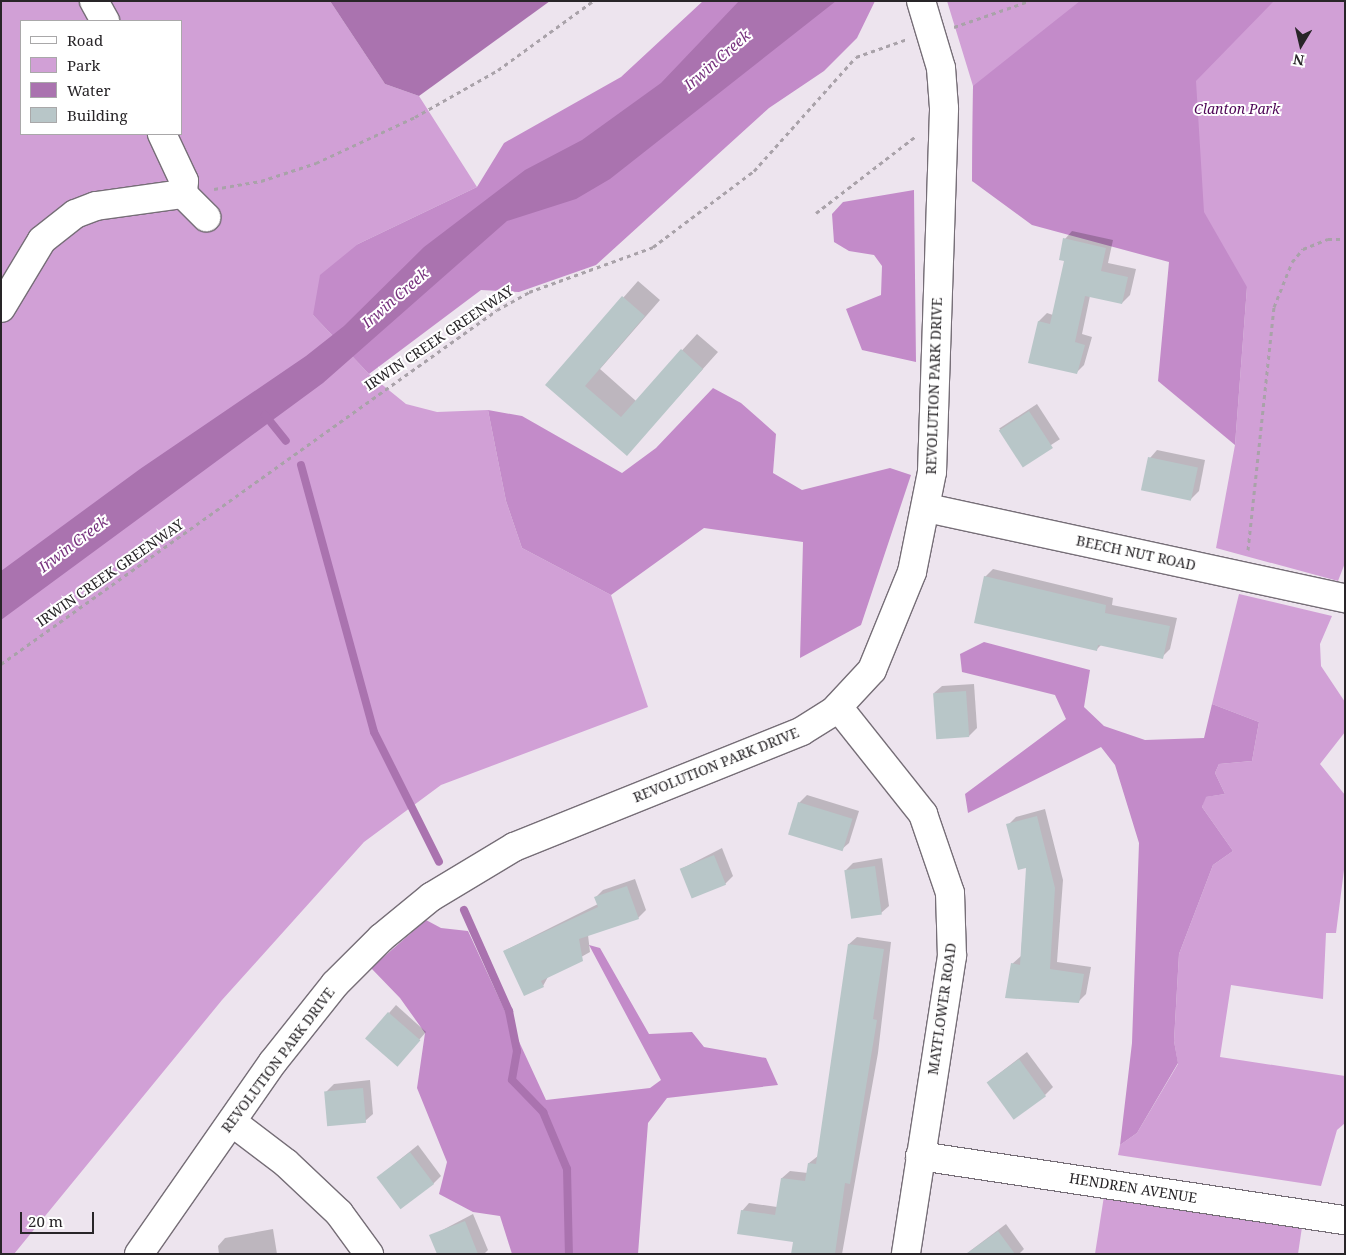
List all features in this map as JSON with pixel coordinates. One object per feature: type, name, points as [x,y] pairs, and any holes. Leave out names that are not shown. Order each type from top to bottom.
[{"type":"street","points":[[94,1],[104,20]]},
{"type":"street","name":"REVOLUTION PARK DRIVE","points":[[139,1254],[232,1122],[335,984],[431,897],[514,847],[802,731],[838,707],[861,685],[884,647],[912,572],[927,508],[935,420],[944,108],[941,68],[921,1]]},
{"type":"street","points":[[162,135],[184,181],[184,194],[206,217]]},
{"type":"street","points":[[1,308],[42,240],[75,214],[96,206],[184,194]]},
{"type":"street","name":"BEECH NUT ROAD","points":[[927,508],[1345,598]]},
{"type":"street","name":"MAYFLOWER ROAD","points":[[838,707],[923,814],[950,893],[952,956],[906,1254]]},
{"type":"street","points":[[232,1122],[286,1163],[339,1213],[369,1254]]},
{"type":"street","name":"HENDREN AVENUE","points":[[920,1156],[1345,1220]]},
{"type":"path","points":[[184,194],[261,181],[316,163],[415,117],[498,70],[593,1]]},
{"type":"path","points":[[946,29],[1029,1]]},
{"type":"path","name":"IRWIN CREEK GREENWAY","points":[[1,664],[481,320],[529,292],[636,256],[702,213],[773,152],[845,68],[867,50],[916,36]]},
{"type":"path","points":[[816,214],[920,135]]},
{"type":"path","points":[[1246,561],[1274,307],[1292,262],[1303,250],[1328,239],[1345,239]]},
{"type":"green space","points":[[1,1],[330,1],[385,84],[419,96],[477,187],[358,244],[313,315],[369,374],[406,404],[437,412],[488,410],[506,501],[522,548],[611,595],[648,707],[441,785],[364,842],[222,1000],[14,1254],[1,1254]]},
{"type":"green space","name":"Clanton Park","points":[[947,1],[1345,1],[1345,563],[1338,581],[1216,548],[1235,445],[1247,287],[972,181],[973,86]]},
{"type":"green space","points":[[1239,594],[1332,616],[1320,644],[1321,666],[1345,702],[1345,732],[1320,764],[1345,795],[1345,862],[1336,933],[1326,933],[1323,999],[1231,985],[1220,1057],[1345,1076],[1345,1123],[1337,1130],[1321,1186],[1118,1155],[1120,1145],[1137,1133],[1178,1064],[1174,1041],[1179,954],[1213,865],[1233,851],[1202,807],[1205,797],[1225,794],[1215,773],[1219,764],[1252,761],[1259,722],[1212,704]]},
{"type":"green space","points":[[1104,1196],[1302,1227],[1298,1254],[1095,1254]]},
{"type":"shaded area","points":[[703,1],[875,1],[857,38],[824,71],[769,108],[596,265],[519,292],[481,290],[369,374],[313,315],[320,275],[358,244],[477,187],[504,143],[621,77]]},
{"type":"shaded area","points":[[1080,1],[1274,1],[1196,81],[1204,212],[1247,287],[1235,445],[1158,381],[1169,262],[1032,225],[972,181],[973,86]]},
{"type":"shaded area","points":[[914,190],[916,362],[862,350],[846,309],[881,295],[882,266],[874,255],[849,251],[834,242],[832,214],[843,202]]},
{"type":"shaded area","points":[[713,388],[741,403],[776,434],[773,473],[802,490],[890,468],[911,475],[861,625],[800,658],[803,542],[704,528],[611,595],[522,548],[506,501],[488,410],[522,416],[622,473],[656,448]]},
{"type":"shaded area","points":[[984,642],[1090,670],[1084,707],[1104,726],[1145,740],[1204,738],[1212,704],[1259,722],[1252,761],[1219,764],[1215,773],[1225,794],[1206,797],[1202,807],[1233,851],[1213,865],[1179,954],[1174,1041],[1178,1063],[1137,1133],[1120,1145],[1132,1043],[1139,843],[1115,765],[1101,747],[968,813],[965,794],[1066,719],[1055,695],[962,672],[960,654]]},
{"type":"shaded area","points":[[426,920],[441,928],[468,931],[546,1100],[650,1088],[661,1080],[589,945],[600,948],[649,1034],[692,1032],[704,1047],[766,1058],[778,1085],[667,1098],[648,1123],[638,1254],[512,1254],[500,1216],[473,1212],[439,1194],[447,1162],[417,1088],[425,1033],[400,998],[371,968]]},
{"type":"water","points":[[330,1],[550,1],[419,96],[385,84]]},
{"type":"water","name":"Irwin Creek","points":[[739,1],[836,1],[610,179],[576,199],[507,221],[323,383],[1,620],[1,571],[140,469],[306,356],[344,326],[424,247],[525,170],[582,140],[661,83]]},
{"type":"building","points":[[1063,238],[1106,248],[1101,271],[1128,277],[1122,304],[1085,296],[1075,342],[1085,345],[1077,374],[1028,363],[1038,321],[1050,324],[1064,261],[1059,260]]},
{"type":"building","points":[[622,296],[645,316],[585,386],[621,417],[681,349],[703,369],[627,456],[545,385]]},
{"type":"building","points":[[1029,411],[1053,448],[1023,468],[999,431]]},
{"type":"building","points":[[1148,457],[1198,468],[1191,501],[1141,490]]},
{"type":"building","points":[[984,576],[1106,605],[1105,613],[1170,626],[1163,659],[1098,645],[1097,651],[974,623]]},
{"type":"building","points":[[966,691],[969,737],[936,739],[933,693]]},
{"type":"building","points":[[798,802],[853,819],[843,851],[788,835]]},
{"type":"building","points":[[1037,816],[1055,888],[1050,969],[1084,974],[1079,1003],[1005,998],[1011,963],[1020,965],[1026,868],[1018,870],[1006,824]]},
{"type":"building","points":[[714,855],[726,885],[692,899],[680,869]]},
{"type":"building","points":[[875,866],[882,915],[851,919],[844,870]]},
{"type":"building","points":[[627,886],[639,919],[579,939],[583,961],[541,981],[544,987],[524,996],[503,951],[598,907],[594,897]]},
{"type":"building","points":[[848,944],[884,949],[873,1019],[877,1020],[850,1184],[845,1183],[835,1254],[791,1254],[793,1242],[737,1234],[741,1210],[775,1215],[781,1178],[805,1181],[808,1163],[816,1164]]},
{"type":"building","points":[[388,1012],[420,1040],[397,1067],[365,1038]]},
{"type":"building","points":[[1019,1059],[1046,1096],[1014,1120],[987,1083]]},
{"type":"building","points":[[363,1088],[366,1123],[327,1126],[324,1091]]},
{"type":"building","points":[[410,1152],[434,1184],[401,1209],[376,1177]]},
{"type":"building","points":[[465,1221],[478,1254],[437,1254],[429,1235]]},
{"type":"building","points":[[998,1231],[1015,1254],[966,1254]]},
{"type":"waterway","points":[[265,415],[286,441]]},
{"type":"waterway","points":[[301,465],[374,732],[439,862]]},
{"type":"waterway","points":[[464,910],[509,1011],[517,1051],[512,1080],[543,1112],[567,1169],[569,1254]]}]
